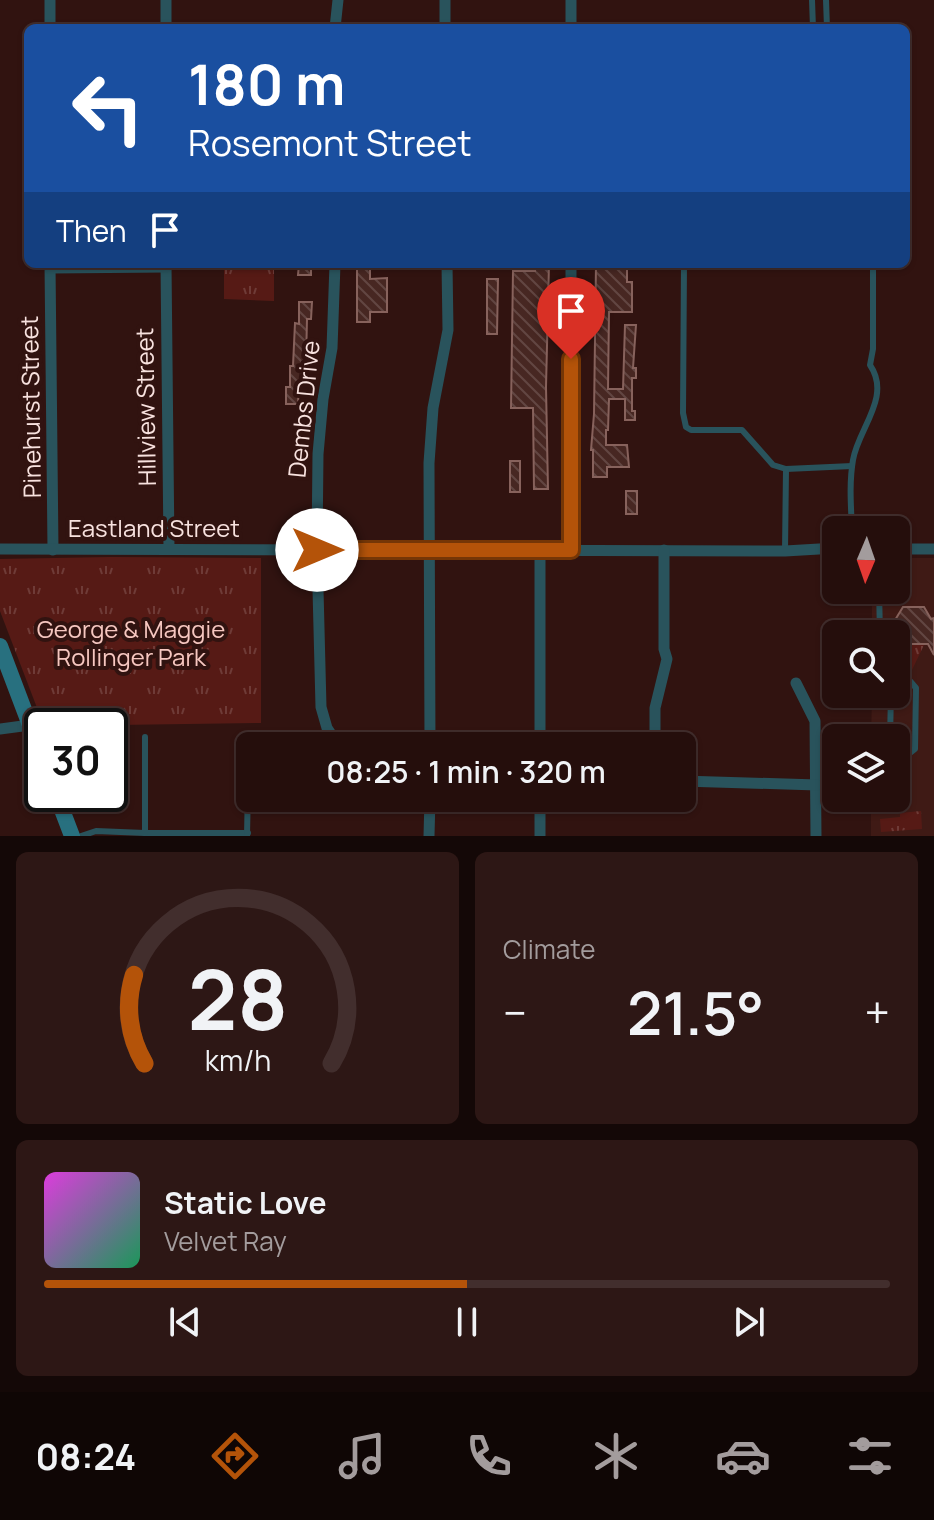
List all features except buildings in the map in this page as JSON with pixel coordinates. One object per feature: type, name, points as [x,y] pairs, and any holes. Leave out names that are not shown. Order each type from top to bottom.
[{"type":"main road","points":[[0,646],[24,709]]},
{"type":"main road","points":[[63,812],[72,836]]},
{"type":"street","points":[[50,0],[50,24]]},
{"type":"street","points":[[166,0],[166,24]]},
{"type":"street","points":[[335,24],[338,0]]},
{"type":"street","points":[[445,0],[445,24]]},
{"type":"street","points":[[571,0],[571,24]]},
{"type":"street","name":"Pinehurst Street","points":[[50,268],[53,550]]},
{"type":"street","name":"Hillview Street","points":[[166,268],[169,549]]},
{"type":"street","name":"Dembs Drive","points":[[330,732],[321,707],[317,550],[319,429],[332,348],[335,268]]},
{"type":"street","points":[[430,732],[430,432],[448,330],[447,268]]},
{"type":"street","points":[[571,268],[571,550]]},
{"type":"street","name":"Eastland Street","points":[[0,549],[822,549]]},
{"type":"street","points":[[910,549],[934,549]]},
{"type":"street","points":[[540,550],[540,732]]},
{"type":"street","points":[[655,732],[655,708],[667,659],[664,649],[664,550]]},
{"type":"street","points":[[796,683],[815,721],[816,836]]},
{"type":"street","points":[[0,729],[24,726]]},
{"type":"street","points":[[696,781],[817,785]]},
{"type":"street","points":[[429,836],[430,812]]},
{"type":"street","points":[[540,812],[540,836]]},
{"type":"lane","points":[[812,0],[813,24]]},
{"type":"lane","points":[[826,0],[827,24]]},
{"type":"lane","points":[[684,268],[683,413],[686,427],[691,430],[742,430],[773,465],[786,469],[852,466]]},
{"type":"lane","points":[[852,516],[852,466],[859,436],[875,408],[875,372],[870,365],[873,349],[873,268]]},
{"type":"lane","points":[[785,551],[786,469]]},
{"type":"lane","points":[[910,681],[916,688],[915,749],[910,753]]},
{"type":"lane","points":[[145,737],[145,833]]},
{"type":"lane","points":[[81,836],[96,831],[248,834],[248,812]]},
{"type":"shaded area","points":[[910,558],[934,558],[934,836],[871,836],[871,812],[910,812],[910,724],[871,724],[872,708],[910,708],[910,620],[872,620],[872,604],[910,604]]},
{"type":"green space","points":[[224,268],[274,268],[274,301],[224,299]]},
{"type":"green space","name":"George & Maggie Rollinger Park","points":[[261,558],[261,723],[128,725],[128,708],[37,708],[0,611],[0,559]]},
{"type":"green space","points":[[910,644],[924,645],[910,674]]},
{"type":"green space","points":[[921,811],[922,829],[881,832],[880,819]]},
{"type":"route","points":[[317,550],[571,550],[571,359]]}]
